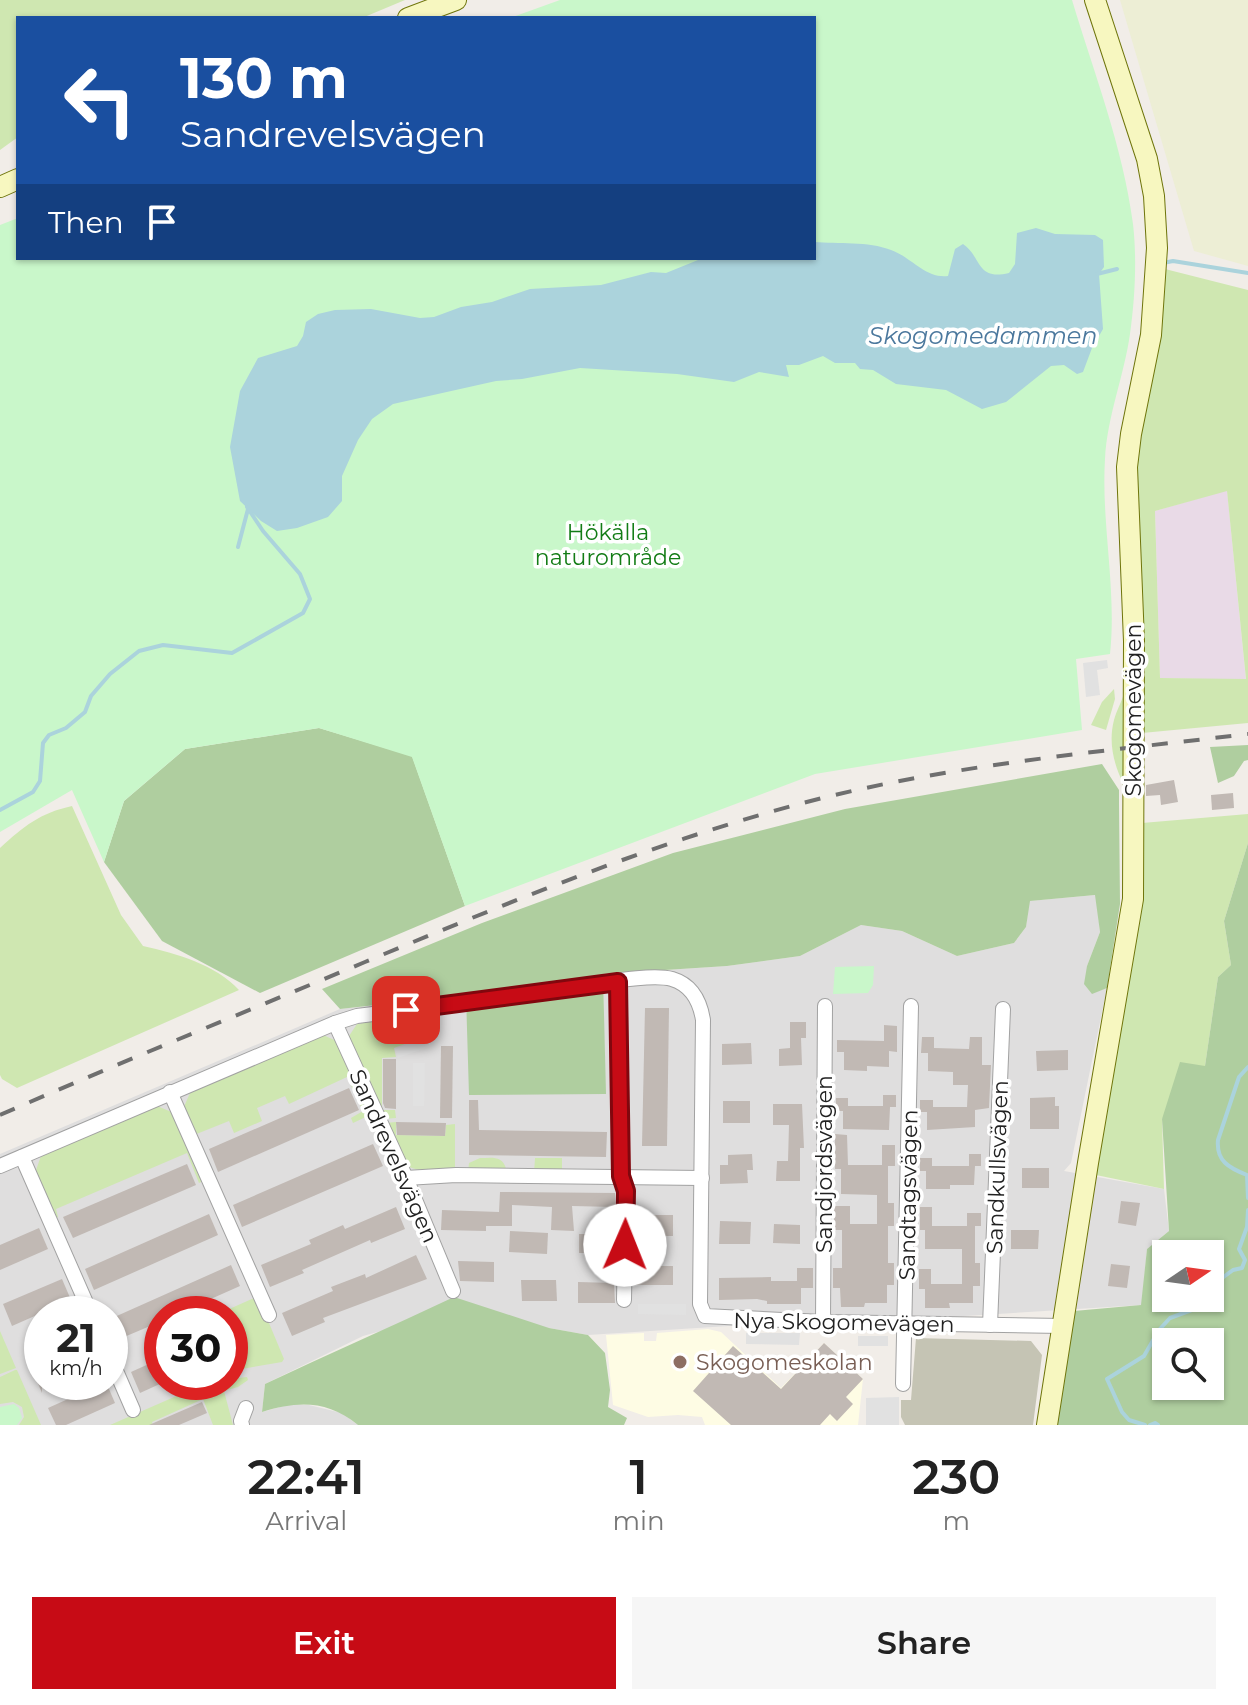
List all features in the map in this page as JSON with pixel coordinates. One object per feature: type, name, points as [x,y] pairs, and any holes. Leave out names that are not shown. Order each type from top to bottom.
[{"type":"street","points":[[413,16],[456,0]]},
{"type":"street","name":"Skogomevägen","points":[[1047,1425],[1133,899],[1134,641],[1127,467],[1151,335],[1157,248],[1154,196],[1147,159],[1095,0]]},
{"type":"street","name":"Nya Skogomevägen","points":[[618,982],[670,978],[686,986],[697,999],[703,1020],[700,1304],[705,1316],[823,1322],[1062,1326]]},
{"type":"street","points":[[0,1166],[357,1016],[618,982],[621,1176],[626,1191],[624,1300]]},
{"type":"street","name":"Sandjordsvägen","points":[[823,1322],[825,1006]]},
{"type":"street","name":"Sandtagsvägen","points":[[903,1384],[911,1006]]},
{"type":"street","name":"Sandkullsvägen","points":[[990,1325],[1003,1009]]},
{"type":"street","name":"Sandrevelsvägen","points":[[335,1023],[406,1178],[453,1291]]},
{"type":"street","points":[[170,1092],[269,1315]]},
{"type":"street","points":[[22,1157],[83,1296]]},
{"type":"street","points":[[406,1178],[702,1178]]},
{"type":"street","points":[[128,1398],[133,1410]]},
{"type":"street","points":[[242,1425],[246,1408]]},
{"type":"shaded area","points":[[1227,490],[1246,680],[1160,678],[1155,511]]},
{"type":"shaded area","points":[[1107,660],[1108,668],[1097,670],[1100,695],[1086,697],[1083,663]]},
{"type":"shaded area","points":[[1096,895],[1100,932],[1087,966],[1092,993],[1107,988],[1071,1163],[1064,1171],[1164,1189],[1169,1231],[1158,1240],[1152,1240],[1147,1249],[1142,1305],[769,1328],[744,1325],[588,1335],[549,1328],[408,1319],[392,1328],[363,1336],[265,1384],[262,1412],[291,1404],[309,1405],[342,1413],[358,1425],[0,1425],[0,1154],[340,1009],[466,995],[468,1030],[605,1094],[603,974],[727,966],[800,956],[861,925],[902,931],[957,956],[1014,943],[1026,927],[1029,901]]},
{"type":"shaded area","points":[[427,1037],[431,1046],[398,1058],[395,1049]]},
{"type":"shaded area","points":[[413,1063],[425,1063],[424,1106],[413,1106]]},
{"type":"shaded area","points":[[638,1304],[686,1304],[686,1315],[638,1314]]},
{"type":"shaded area","name":"Skogomeskolan","points":[[708,1329],[721,1332],[781,1388],[824,1343],[863,1379],[858,1425],[705,1425],[702,1417],[648,1417],[613,1405],[606,1335],[644,1333],[644,1341],[656,1341],[657,1333]]},
{"type":"shaded area","points":[[746,1333],[800,1333],[799,1345],[746,1344]]},
{"type":"shaded area","points":[[858,1336],[888,1336],[888,1346],[858,1346]]},
{"type":"shaded area","points":[[916,1338],[1031,1341],[1042,1355],[1033,1425],[905,1425],[901,1417],[901,1400],[911,1400]]},
{"type":"shaded area","points":[[899,1397],[899,1425],[866,1425],[866,1398]]},
{"type":"green space","points":[[0,0],[405,0],[367,16],[16,16],[16,138],[0,150]]},
{"type":"green space","name":"Hökälla naturområde","points":[[560,0],[1072,0],[1122,167],[1133,224],[1135,265],[1130,334],[1105,459],[1112,605],[1110,654],[1076,659],[1082,730],[815,774],[465,906],[412,757],[319,728],[185,749],[124,801],[104,862],[72,790],[0,832],[0,225],[16,219],[16,260],[816,260],[816,16],[516,16]]},
{"type":"green space","points":[[1120,0],[1248,0],[1248,266],[1194,251]]},
{"type":"green space","points":[[1165,269],[1248,290],[1248,723],[1142,733],[1135,467]],"holes":[[[1227,491],[1246,679],[1160,678],[1155,511]]]},
{"type":"green space","points":[[1114,689],[1115,699],[1106,730],[1091,725],[1102,702]]},
{"type":"green space","points":[[1125,689],[1124,785],[1115,762],[1112,737],[1114,720]]},
{"type":"green space","points":[[319,728],[412,756],[465,906],[260,993],[162,941],[104,862],[124,801],[185,749]]},
{"type":"green space","points":[[1248,745],[1248,760],[1234,776],[1218,783],[1210,747]]},
{"type":"green space","points":[[1102,764],[1119,790],[1120,904],[1107,988],[1092,994],[1084,984],[1087,966],[1100,932],[1095,895],[1030,901],[1026,927],[1014,943],[957,956],[902,931],[861,925],[800,956],[727,966],[603,974],[606,1094],[469,1095],[466,995],[340,1009],[322,989],[482,923],[673,853],[845,809]]},
{"type":"green space","points":[[72,806],[121,915],[143,946],[207,967],[239,990],[17,1088],[0,1075],[0,848],[33,821]]},
{"type":"green space","points":[[1248,814],[1248,843],[1224,921],[1231,965],[1218,977],[1205,1066],[1162,1119],[1164,1189],[1096,1175],[1131,956],[1142,823]]},
{"type":"green space","points":[[1248,843],[1248,1425],[1057,1425],[1074,1311],[1141,1305],[1147,1249],[1152,1245],[1152,1312],[1224,1312],[1224,1240],[1158,1240],[1169,1231],[1162,1119],[1180,1062],[1205,1066],[1218,977],[1231,965],[1224,921]]},
{"type":"green space","points":[[874,966],[873,985],[868,993],[833,994],[835,967]]},
{"type":"green space","points":[[422,1014],[429,1035],[394,1048],[396,1057],[382,1058],[382,1110],[395,1110],[396,1118],[383,1119],[349,1036],[357,1024]]},
{"type":"green space","points":[[323,1035],[339,1042],[370,1115],[353,1123],[351,1118],[363,1111],[347,1077],[289,1104],[285,1096],[257,1108],[262,1121],[234,1133],[229,1121],[194,1135],[183,1109],[190,1093]]},
{"type":"green space","points":[[157,1106],[174,1113],[203,1181],[199,1183],[187,1153],[56,1209],[58,1217],[54,1219],[35,1173],[41,1156]]},
{"type":"green space","points":[[396,1122],[396,1135],[445,1136],[446,1125],[455,1124],[455,1171],[414,1169],[407,1165],[385,1123]]},
{"type":"green space","points":[[480,1158],[499,1159],[506,1169],[468,1172],[469,1163]]},
{"type":"green space","points":[[535,1158],[562,1158],[562,1173],[534,1173]]},
{"type":"green space","points":[[454,1297],[549,1328],[588,1335],[605,1353],[610,1390],[608,1407],[627,1418],[624,1425],[358,1425],[335,1411],[312,1405],[262,1412],[265,1384]]},
{"type":"green space","points":[[254,1298],[264,1311],[284,1359],[282,1362],[248,1368],[248,1301]]},
{"type":"green space","points":[[0,1331],[16,1368],[0,1374]]},
{"type":"green space","points":[[17,1370],[24,1386],[24,1400],[30,1400],[41,1425],[19,1425],[24,1417],[22,1407],[13,1402],[0,1404],[0,1377]]},
{"type":"green space","points":[[167,1400],[201,1400],[152,1422],[153,1425],[110,1425]]},
{"type":"green space","points":[[203,1400],[226,1400],[233,1425],[213,1425]]},
{"type":"green space","points":[[14,1404],[22,1418],[17,1425],[0,1425],[0,1407]]},
{"type":"water","name":"Skogomedammen","points":[[1036,228],[1055,234],[1095,235],[1103,240],[1104,267],[1099,274],[1103,329],[1083,372],[1077,374],[1064,365],[1051,366],[1006,402],[982,409],[946,390],[896,384],[873,370],[860,369],[855,363],[835,363],[823,356],[799,365],[786,365],[789,377],[759,372],[734,382],[677,374],[580,368],[496,381],[393,404],[372,419],[358,440],[342,476],[342,501],[328,517],[297,528],[277,531],[240,501],[230,447],[240,391],[258,358],[297,346],[306,322],[318,314],[371,309],[420,318],[434,317],[530,289],[601,285],[651,272],[666,273],[698,260],[816,260],[816,242],[882,247],[940,276],[948,276],[955,249],[963,244],[985,271],[998,275],[1009,273],[1015,264],[1017,233]]},
{"type":"building","points":[[1174,780],[1178,802],[1161,805],[1160,795],[1146,796],[1146,785]]},
{"type":"building","points":[[1233,793],[1234,808],[1212,810],[1211,795]]},
{"type":"building","points":[[645,1008],[669,1008],[667,1146],[642,1146]]},
{"type":"building","points":[[790,1022],[806,1022],[806,1038],[801,1038],[802,1065],[779,1066],[779,1049],[790,1048]]},
{"type":"building","points":[[884,1025],[897,1026],[897,1052],[889,1051],[889,1067],[867,1066],[867,1071],[844,1070],[844,1052],[837,1052],[837,1040],[884,1041]]},
{"type":"building","points":[[922,1037],[934,1037],[934,1048],[969,1049],[970,1037],[982,1037],[982,1065],[991,1065],[989,1108],[975,1110],[975,1127],[927,1130],[927,1112],[920,1112],[920,1100],[933,1100],[933,1107],[967,1107],[968,1085],[953,1085],[953,1072],[928,1071],[928,1053],[921,1053]]},
{"type":"building","points":[[751,1043],[752,1064],[722,1065],[722,1044]]},
{"type":"building","points":[[441,1046],[453,1046],[452,1118],[440,1118]]},
{"type":"building","points":[[1068,1050],[1068,1070],[1037,1071],[1036,1051]]},
{"type":"building","points":[[383,1059],[396,1059],[396,1109],[385,1108],[383,1103]]},
{"type":"building","points":[[349,1088],[359,1110],[218,1172],[209,1149]]},
{"type":"building","points":[[883,1095],[896,1095],[896,1107],[890,1107],[889,1130],[843,1129],[843,1111],[836,1111],[836,1098],[848,1098],[848,1106],[883,1106]]},
{"type":"building","points":[[1055,1097],[1055,1106],[1059,1106],[1059,1129],[1030,1129],[1030,1098]]},
{"type":"building","points":[[469,1100],[478,1100],[479,1130],[607,1132],[606,1157],[469,1155]]},
{"type":"building","points":[[723,1101],[750,1101],[750,1123],[723,1123]]},
{"type":"building","points":[[773,1104],[802,1104],[804,1148],[800,1148],[800,1181],[776,1181],[777,1161],[788,1161],[789,1125],[773,1125]]},
{"type":"building","points":[[396,1122],[446,1123],[445,1136],[397,1135]]},
{"type":"building","points":[[835,1134],[847,1135],[848,1165],[882,1165],[882,1145],[895,1145],[895,1166],[888,1166],[888,1203],[894,1203],[894,1226],[888,1226],[888,1263],[894,1263],[894,1285],[887,1285],[887,1303],[841,1307],[840,1288],[833,1288],[833,1268],[842,1268],[842,1230],[834,1230],[834,1206],[850,1206],[850,1224],[877,1224],[877,1195],[841,1194],[841,1169],[835,1169]]},
{"type":"building","points":[[373,1144],[383,1166],[242,1227],[233,1205]]},
{"type":"building","points":[[752,1154],[753,1170],[747,1170],[748,1183],[720,1184],[720,1165],[728,1165],[728,1155]]},
{"type":"building","points":[[969,1154],[981,1154],[981,1166],[975,1166],[974,1185],[926,1189],[926,1171],[920,1171],[920,1158],[932,1158],[932,1166],[969,1166]]},
{"type":"building","points":[[187,1164],[196,1185],[73,1238],[63,1217]]},
{"type":"building","points":[[1022,1168],[1049,1168],[1049,1188],[1022,1188]]},
{"type":"building","points":[[500,1192],[615,1193],[615,1207],[572,1206],[574,1231],[551,1230],[552,1207],[512,1205],[512,1226],[486,1226],[486,1231],[441,1230],[442,1210],[499,1212]]},
{"type":"building","points":[[1121,1201],[1140,1203],[1136,1226],[1118,1223]]},
{"type":"building","points":[[396,1207],[405,1229],[371,1243],[370,1240],[270,1287],[261,1265],[311,1244],[309,1240],[343,1225],[345,1229]]},
{"type":"building","points":[[920,1207],[932,1207],[932,1226],[967,1226],[967,1213],[981,1213],[981,1226],[975,1226],[975,1263],[980,1263],[980,1286],[973,1286],[973,1303],[949,1303],[950,1308],[925,1308],[925,1289],[919,1289],[919,1269],[931,1269],[931,1284],[962,1284],[962,1249],[925,1249],[925,1230],[920,1230]]},
{"type":"building","points":[[209,1214],[218,1235],[94,1290],[85,1269]]},
{"type":"building","points":[[637,1215],[673,1215],[673,1236],[637,1236]]},
{"type":"building","points":[[720,1221],[751,1222],[750,1244],[719,1244]]},
{"type":"building","points":[[774,1224],[800,1225],[800,1244],[773,1243]]},
{"type":"building","points":[[39,1228],[48,1249],[0,1270],[0,1245]]},
{"type":"building","points":[[1011,1230],[1039,1230],[1038,1249],[1011,1249]]},
{"type":"building","points":[[510,1231],[548,1233],[547,1254],[509,1252]]},
{"type":"building","points":[[579,1234],[615,1234],[615,1253],[579,1253]]},
{"type":"building","points":[[416,1255],[427,1279],[323,1318],[325,1322],[292,1336],[282,1313],[333,1291],[331,1287],[365,1274],[366,1278]]},
{"type":"building","points":[[458,1261],[494,1262],[494,1282],[460,1281]]},
{"type":"building","points":[[1111,1264],[1130,1266],[1127,1288],[1108,1286]]},
{"type":"building","points":[[231,1265],[240,1286],[218,1296],[162,1296]]},
{"type":"building","points":[[635,1266],[673,1266],[673,1285],[636,1285]]},
{"type":"building","points":[[797,1268],[813,1268],[813,1288],[801,1288],[801,1304],[767,1304],[767,1301],[757,1299],[719,1300],[719,1278],[771,1277],[771,1281],[797,1281]]},
{"type":"building","points":[[62,1279],[69,1296],[24,1296],[24,1321],[12,1326],[3,1304]]},
{"type":"building","points":[[521,1280],[556,1280],[557,1301],[522,1301]]},
{"type":"building","points":[[578,1282],[614,1283],[615,1303],[578,1303]]},
{"type":"building","points":[[144,1304],[144,1329],[128,1335],[128,1311]]},
{"type":"building","points":[[824,1343],[863,1379],[846,1397],[853,1404],[837,1421],[830,1414],[820,1425],[731,1425],[693,1391],[733,1346],[781,1389]]},
{"type":"building","points":[[144,1366],[144,1391],[140,1393],[131,1372]]},
{"type":"building","points":[[66,1400],[114,1400],[115,1403],[66,1425],[56,1425],[48,1408]]},
{"type":"building","points":[[202,1402],[207,1413],[179,1425],[149,1425]]},
{"type":"waterway","points":[[1163,263],[1173,261],[1248,273]]},
{"type":"waterway","points":[[1097,274],[1117,269]]},
{"type":"waterway","points":[[0,810],[33,792],[40,781],[43,743],[49,735],[66,728],[85,712],[91,696],[110,674],[139,651],[163,645],[232,653],[303,613],[310,599],[300,574],[247,507]]},
{"type":"waterway","points":[[238,547],[248,509]]},
{"type":"waterway","points":[[1248,1067],[1239,1077],[1218,1140],[1219,1153],[1225,1163],[1247,1175],[1248,1198]]},
{"type":"waterway","points":[[1224,1277],[1242,1268],[1245,1260],[1239,1249],[1247,1227],[1248,1210]]},
{"type":"waterway","points":[[1145,1425],[1129,1420],[1122,1412],[1107,1379],[1144,1356],[1170,1318],[1186,1312]]},
{"type":"waterway","points":[[1150,1425],[1158,1425]]},
{"type":"railway","points":[[0,1115],[525,897],[743,820],[854,791],[966,769],[1248,734]]},
{"type":"place","name":"Skogomeskolan","points":[[680,1362]]},
{"type":"route","points":[[406,1010],[618,982],[621,1176],[626,1191],[625,1245]]}]
